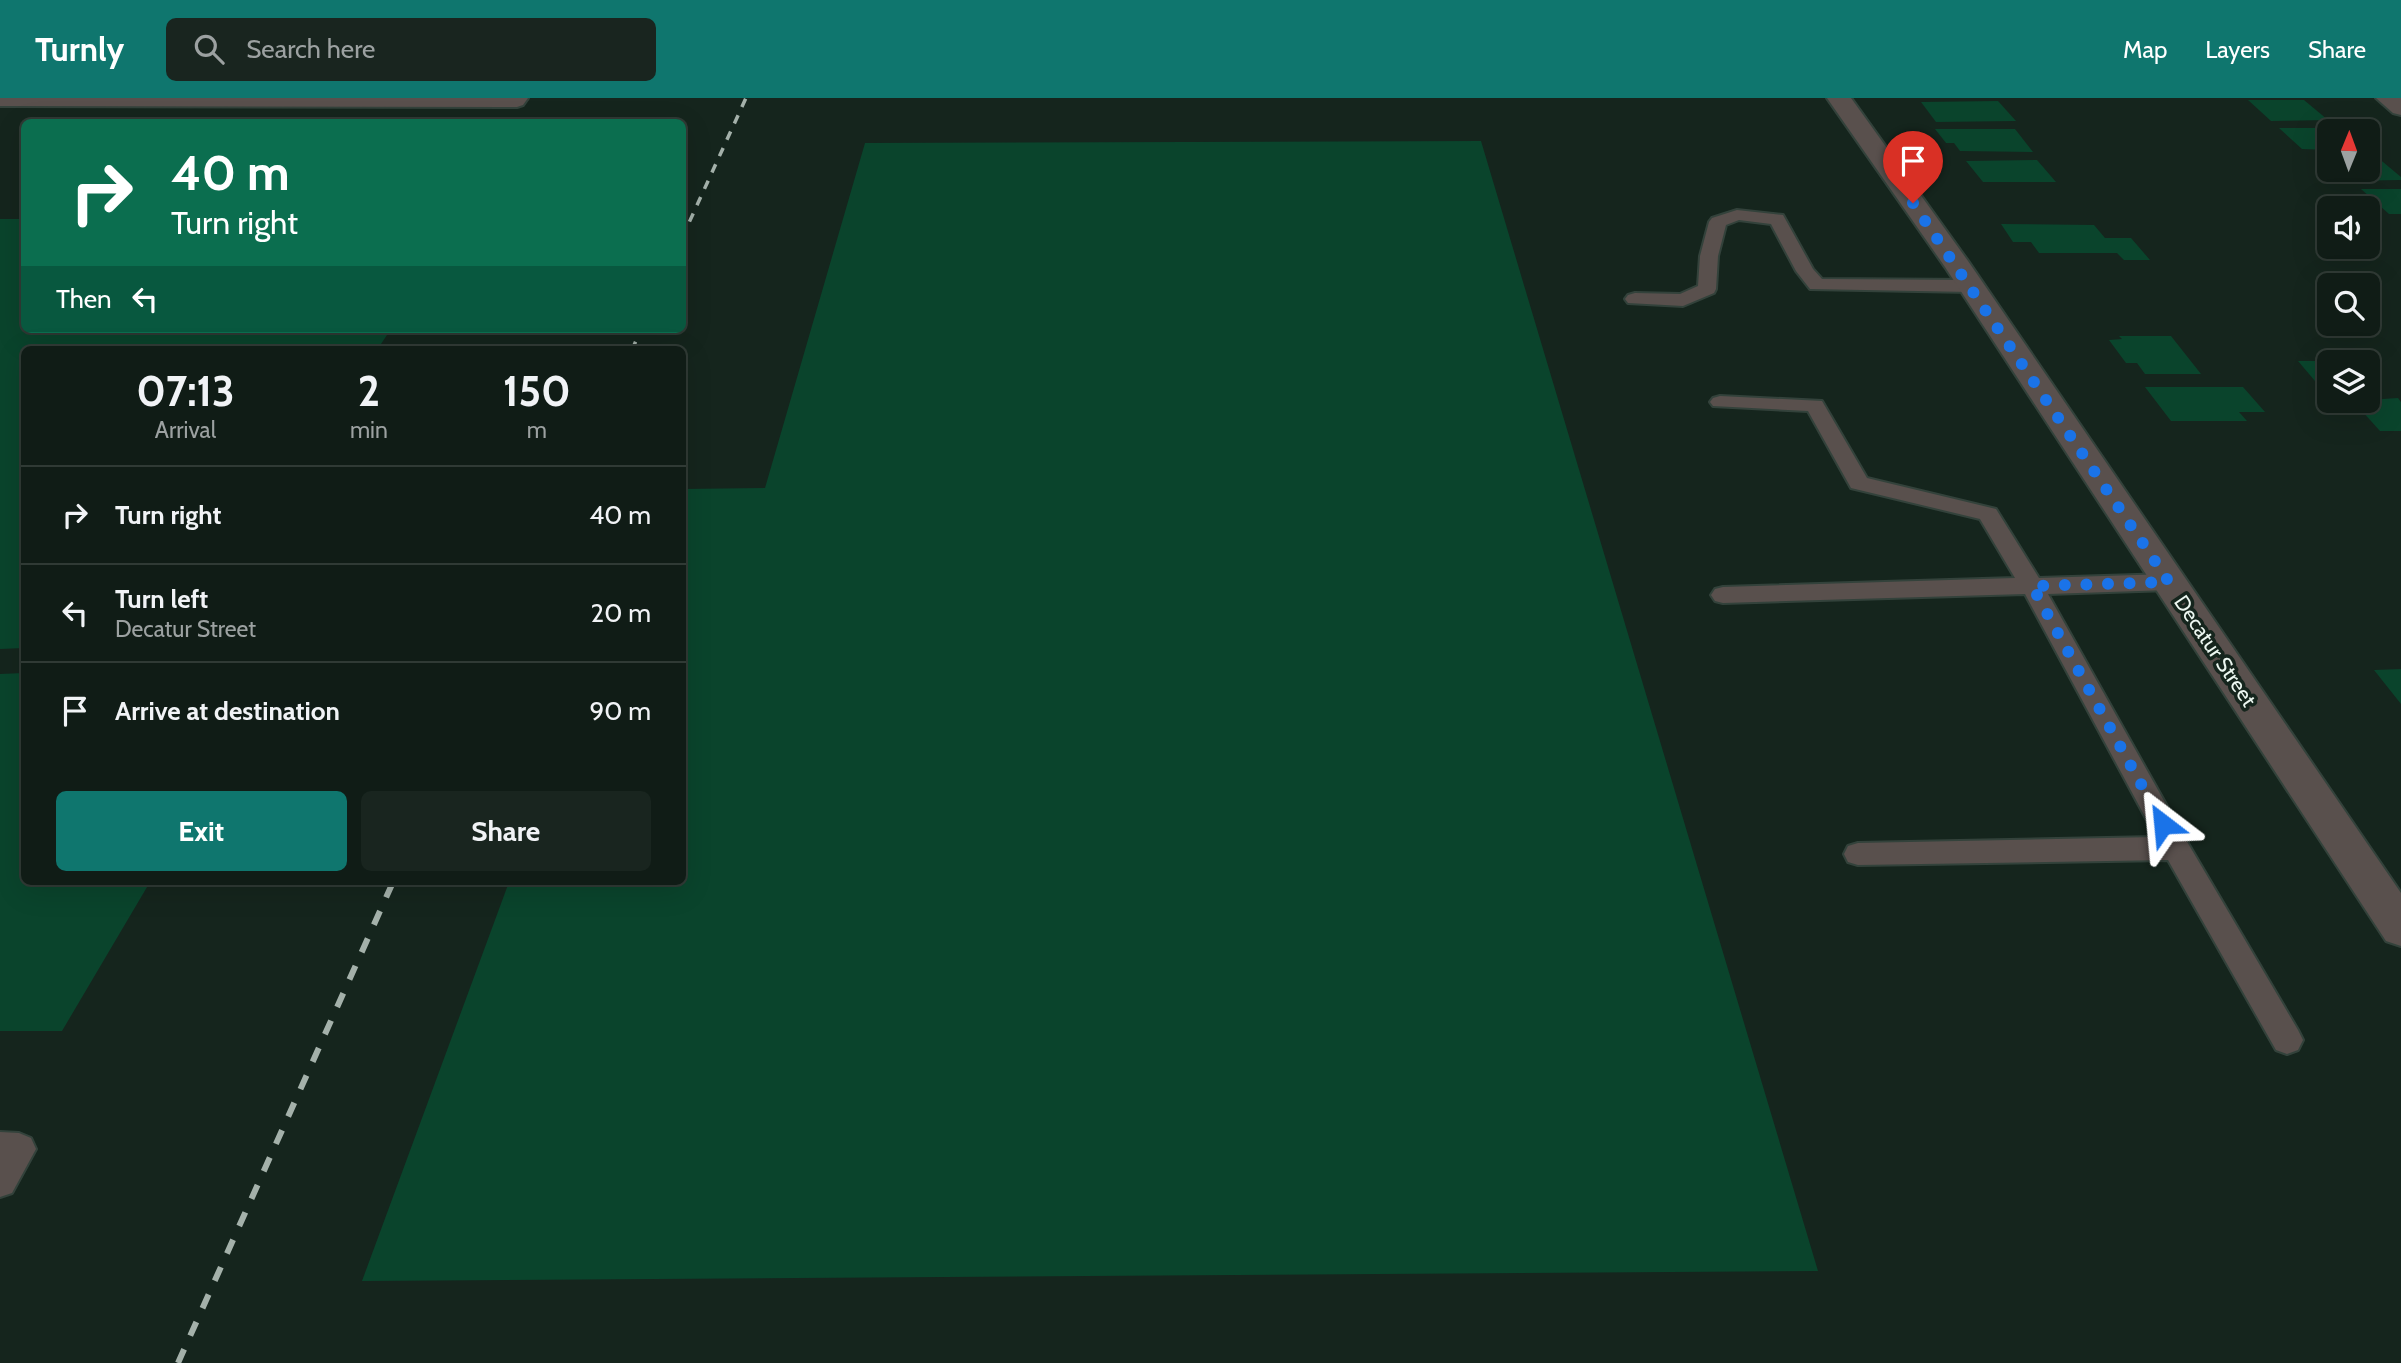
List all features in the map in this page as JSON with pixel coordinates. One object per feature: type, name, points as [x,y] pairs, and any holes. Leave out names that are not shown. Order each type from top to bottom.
[{"type":"street","name":"Decatur Street","points":[[1839,98],[1971,286],[2401,928]]},
{"type":"street","points":[[2388,98],[2401,108]]},
{"type":"lane","points":[[0,101],[517,102],[520,98]]},
{"type":"lane","points":[[1635,299],[1683,300],[1707,289],[1712,236],[1718,222],[1737,215],[1777,219],[1805,271],[1817,285],[1971,286]]},
{"type":"lane","points":[[1720,402],[1815,405],[1859,483],[1988,514],[2032,586],[2176,848],[2287,1040]]},
{"type":"lane","points":[[1723,595],[2169,582]]},
{"type":"lane","points":[[1858,854],[2176,848]]},
{"type":"lane","points":[[0,1148],[19,1149],[0,1181]]},
{"type":"building","points":[[2248,100],[2304,100],[2327,119],[2317,120],[2271,121]]},
{"type":"building","points":[[1998,101],[2016,121],[1936,122],[1921,102]]},
{"type":"building","points":[[2279,128],[2317,128],[2317,150],[2302,149]]},
{"type":"building","points":[[1935,129],[2015,129],[2033,152],[1960,151],[1954,143],[1946,143]]},
{"type":"building","points":[[1481,141],[1818,1271],[362,1281],[508,885],[686,885],[686,489],[765,488],[865,143]]},
{"type":"building","points":[[2037,160],[2056,182],[1983,182],[1966,161]]},
{"type":"building","points":[[2380,160],[2401,177],[2401,180],[2380,180]]},
{"type":"building","points":[[2361,189],[2401,189],[2401,214],[2389,214],[2380,206],[2380,196],[2369,196]]},
{"type":"building","points":[[0,219],[21,219],[21,333],[388,333],[380,346],[21,346],[21,648],[0,649]]},
{"type":"building","points":[[2001,224],[2094,225],[2105,238],[2131,238],[2150,260],[2124,260],[2117,253],[2039,253],[2031,242],[2013,242]]},
{"type":"building","points":[[2119,336],[2171,336],[2201,374],[2145,374],[2137,363],[2126,363],[2109,340],[2122,339]]},
{"type":"building","points":[[2298,361],[2317,361],[2315,381]]},
{"type":"building","points":[[2145,387],[2243,387],[2265,412],[2239,412],[2247,421],[2171,421]]},
{"type":"building","points":[[2398,398],[2401,402],[2401,431],[2380,431],[2364,413],[2380,413],[2380,399]]},
{"type":"building","points":[[2401,669],[2401,704],[2374,670]]},
{"type":"building","points":[[21,673],[21,885],[148,885],[62,1031],[0,1031],[0,674]]},
{"type":"railway","points":[[686,229],[746,98]]},
{"type":"railway","points":[[634,346],[639,333]]},
{"type":"railway","points":[[178,1363],[392,885]]},
{"type":"route","points":[[1913,203],[2169,582],[2032,586],[2163,824]]}]
